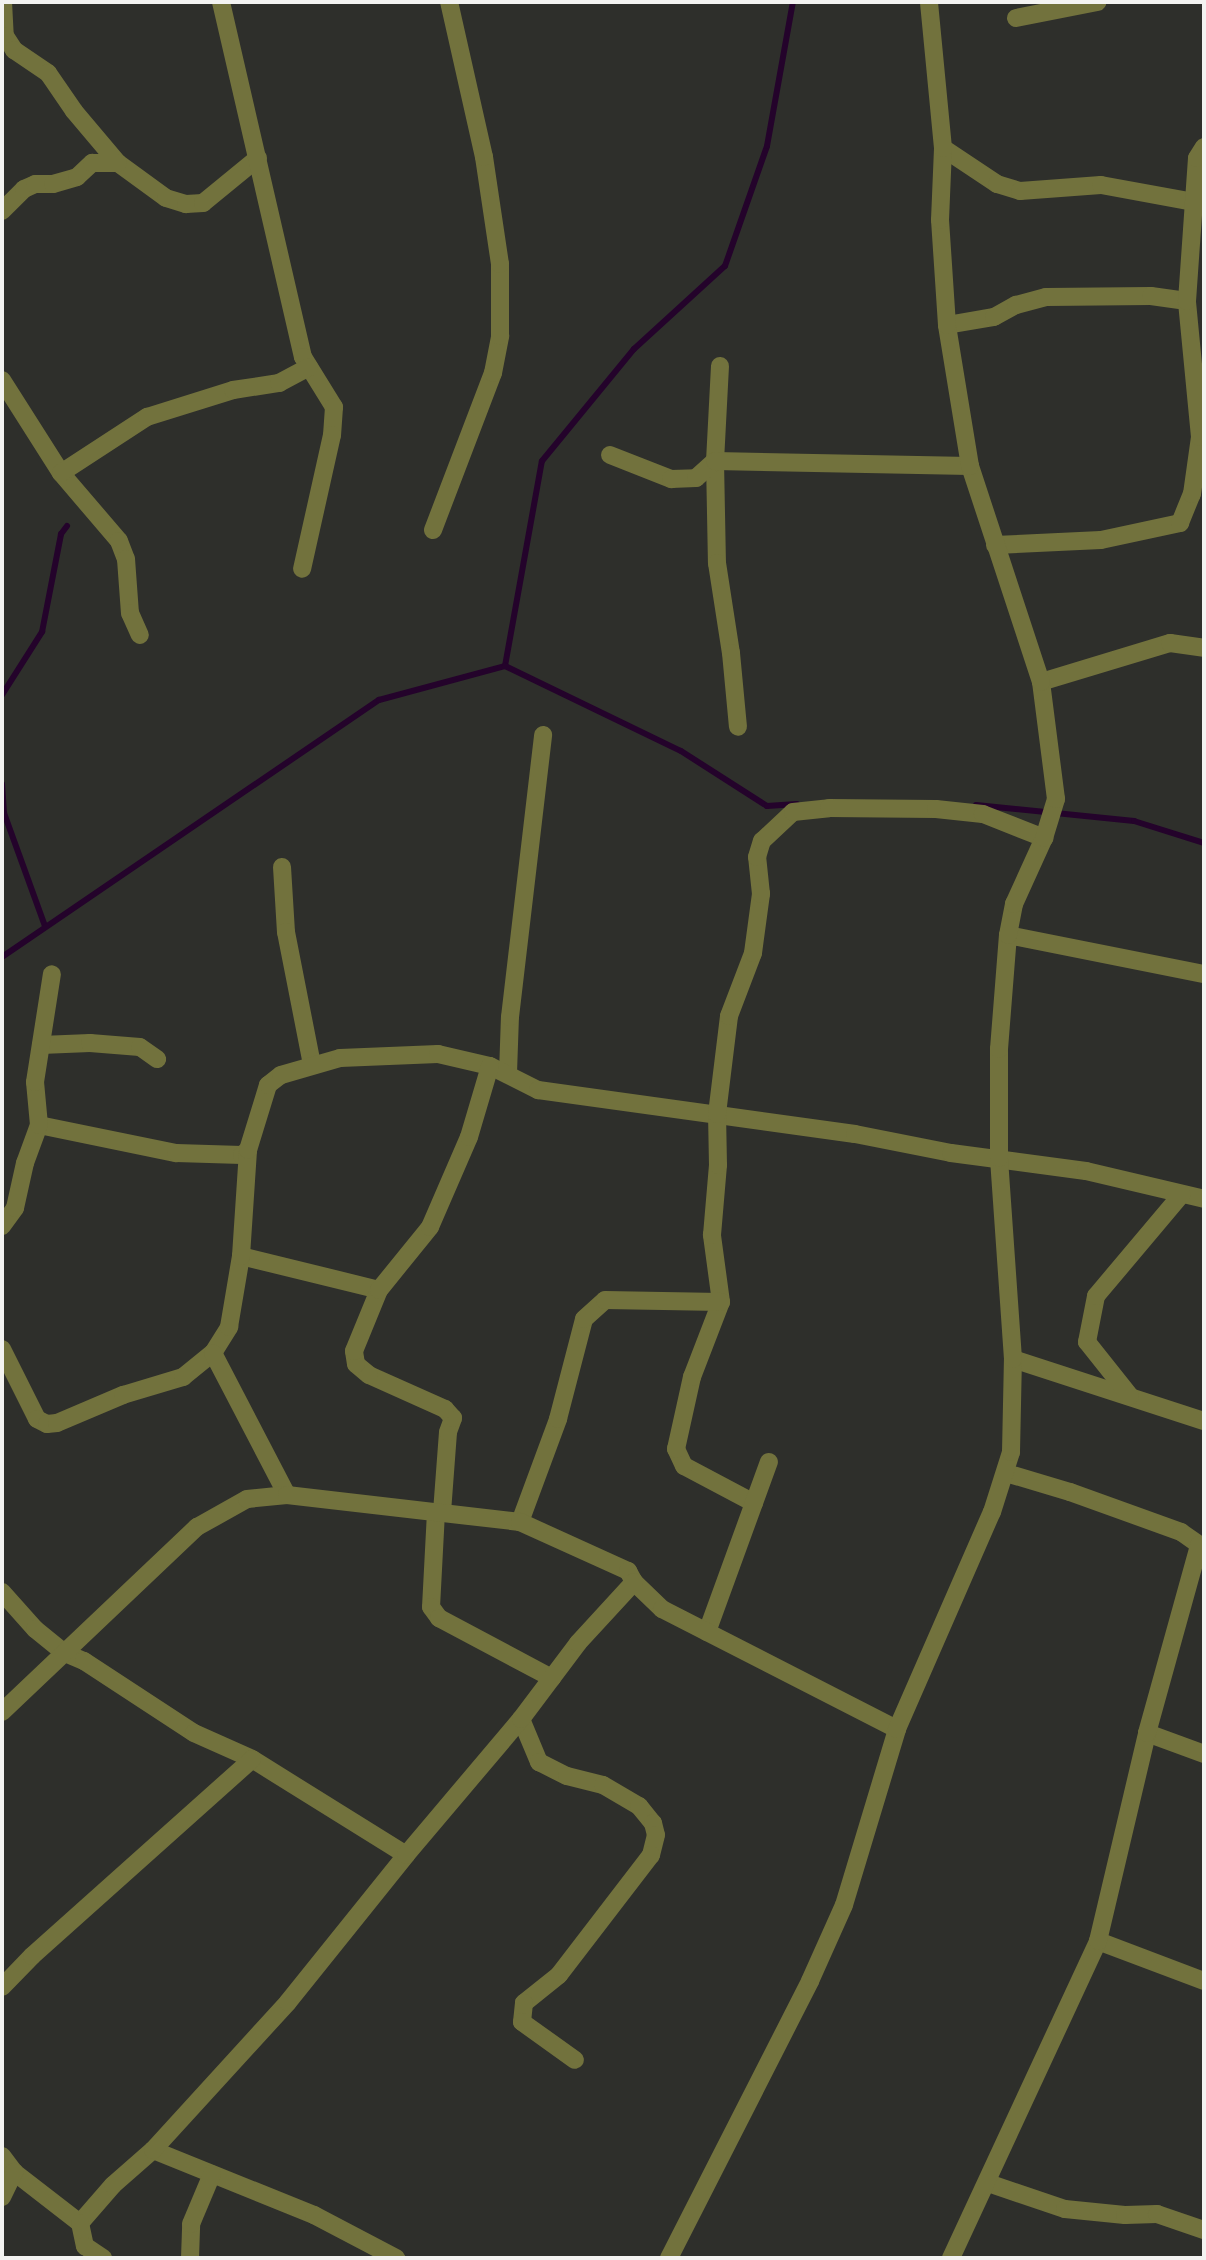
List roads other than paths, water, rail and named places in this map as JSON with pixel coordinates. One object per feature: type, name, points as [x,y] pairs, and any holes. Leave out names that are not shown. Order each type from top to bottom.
[{"type":"street","points":[[3,2],[5,36],[14,50],[48,73],[118,163],[166,198],[186,204],[203,203],[258,158]]},
{"type":"street","points":[[221,2],[303,357],[334,407],[332,435],[302,569]]},
{"type":"street","points":[[433,530],[493,373],[500,335],[500,264],[484,157],[449,2]]},
{"type":"street","points":[[668,2258],[810,1981],[844,1905],[897,1729],[1006,1473],[1011,1452],[1013,1359],[999,1158],[999,1049],[1007,935],[1014,904],[1044,838],[1056,799],[1041,682],[970,466],[947,325],[940,220],[943,148],[929,2]]},
{"type":"street","points":[[1016,19],[1097,2]]},
{"type":"street","points":[[995,545],[1101,540],[1180,523],[1192,494],[1202,438],[1187,301],[1198,221],[1194,202],[1198,158],[1204,147]]},
{"type":"street","points":[[943,148],[997,184],[1020,191],[1101,185],[1194,202]]},
{"type":"street","points":[[2,211],[24,189],[35,184],[53,184],[77,177],[92,163],[118,163]]},
{"type":"street","points":[[947,325],[994,317],[1016,305],[1046,297],[1151,296],[1187,301]]},
{"type":"street","points":[[720,366],[715,461],[717,563],[731,653],[738,727]]},
{"type":"street","points":[[61,473],[147,417],[233,390],[279,383],[309,367]]},
{"type":"street","points":[[4,387],[61,473],[119,541],[126,559],[130,613],[139,635]]},
{"type":"street","points":[[610,455],[671,479],[696,478],[715,461],[970,466]]},
{"type":"street","points":[[1041,682],[1170,643],[1204,648]]},
{"type":"street","points":[[508,1073],[509,1017],[544,735]]},
{"type":"street","points":[[754,1503],[684,1466],[676,1449],[692,1377],[721,1302],[712,1235],[718,1165],[717,1114],[729,1016],[753,953],[761,894],[757,857],[762,841],[793,812],[807,808],[936,809],[984,814],[1044,838]]},
{"type":"street","points":[[282,867],[286,932],[312,1064]]},
{"type":"street","points":[[1007,935],[1204,974]]},
{"type":"street","points":[[2,1226],[15,1208],[25,1163],[39,1125],[35,1082],[52,974]]},
{"type":"street","points":[[41,1045],[90,1043],[140,1046],[156,1059]]},
{"type":"street","points":[[2,1349],[37,1419],[47,1424],[57,1423],[123,1395],[183,1377],[214,1353],[229,1327],[241,1256],[248,1150],[268,1085],[281,1075],[340,1058],[438,1054],[490,1066],[538,1090],[717,1114],[1086,1171],[1204,1199]]},
{"type":"street","points":[[490,1066],[469,1136],[430,1227],[379,1290],[354,1351],[356,1364],[369,1375],[445,1409],[453,1418],[448,1432],[431,1607],[439,1618],[552,1678]]},
{"type":"street","points":[[39,1125],[176,1153],[242,1155],[248,1150]]},
{"type":"street","points":[[1129,1396],[1087,1342],[1096,1296],[1182,1194]]},
{"type":"street","points":[[241,1256],[379,1290]]},
{"type":"street","points":[[520,1522],[558,1419],[584,1319],[605,1300],[721,1302]]},
{"type":"street","points":[[214,1353],[287,1495]]},
{"type":"street","points":[[1013,1359],[1204,1422]]},
{"type":"street","points":[[707,1632],[769,1462]]},
{"type":"street","points":[[951,2258],[1098,1941],[1147,1733],[1198,1576],[1202,1546],[1181,1532],[1006,1473]]},
{"type":"street","points":[[2,1712],[197,1527],[247,1499],[287,1495],[520,1522],[628,1571],[634,1582],[662,1609],[897,1729]]},
{"type":"street","points":[[80,2223],[113,2185],[153,2150],[288,2002],[405,1855],[521,1718],[578,1643],[634,1582]]},
{"type":"street","points":[[2,1591],[35,1629],[65,1653],[84,1661],[194,1733],[252,1759],[405,1855]]},
{"type":"street","points":[[521,1718],[539,1762],[567,1776],[603,1785],[639,1806],[653,1823],[656,1835],[651,1855],[559,1975],[524,2003],[522,2022],[575,2060]]},
{"type":"street","points":[[1147,1733],[1204,1754]]},
{"type":"street","points":[[2,1987],[32,1956],[252,1759]]},
{"type":"street","points":[[1098,1941],[1204,1981]]},
{"type":"street","points":[[153,2150],[314,2215],[396,2258]]},
{"type":"street","points":[[2,2156],[14,2172],[80,2223],[85,2246],[103,2258]]},
{"type":"street","points":[[2,2197],[14,2172]]},
{"type":"street","points":[[190,2258],[191,2224],[212,2174]]},
{"type":"street","points":[[988,2183],[1065,2209],[1125,2215],[1157,2214],[1204,2230]]},
{"type":"waterway","points":[[505,666],[542,461],[634,349],[725,266],[767,146],[793,2]]},
{"type":"waterway","points":[[2,695],[42,632],[61,534],[67,526]]},
{"type":"waterway","points":[[2,957],[379,700],[505,666],[681,751],[767,806],[797,804]]},
{"type":"waterway","points":[[2,784],[4,813],[45,926]]},
{"type":"waterway","points":[[976,805],[1134,821],[1204,843]]}]
